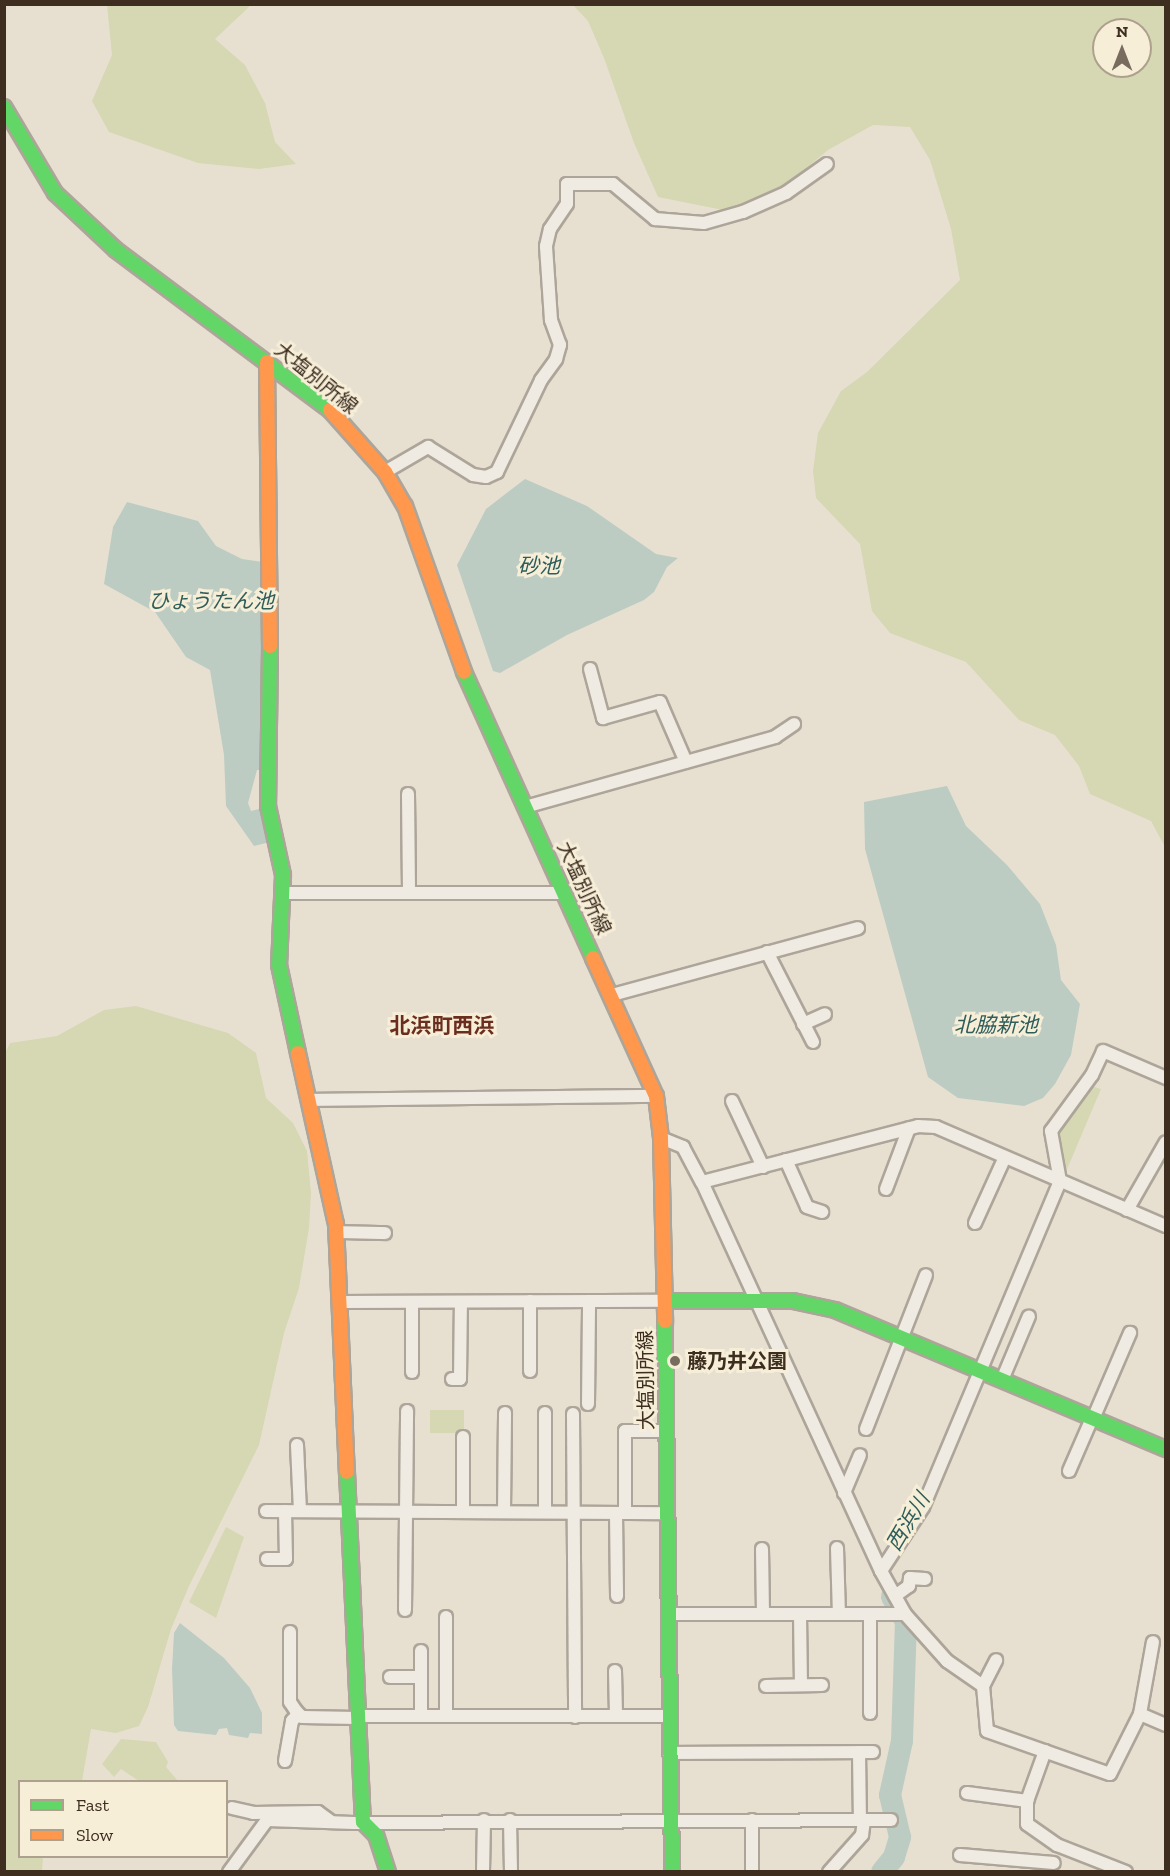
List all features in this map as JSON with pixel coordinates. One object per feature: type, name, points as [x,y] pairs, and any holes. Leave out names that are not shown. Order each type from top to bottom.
[{"type":"street","name":"大塩別所線","points":[[4,107],[55,193],[116,250],[328,408],[385,472],[405,506],[468,684],[612,995],[656,1096],[662,1138],[672,1872]]},
{"type":"street","points":[[385,472],[428,447],[473,475],[486,477],[497,471],[560,345],[550,320],[546,246],[549,229],[567,204],[567,184],[613,184],[655,219],[704,223],[765,203],[827,164]]},
{"type":"street","points":[[267,362],[271,763],[268,806],[279,855],[282,893],[279,965],[309,1100],[321,1143],[326,1189],[337,1232],[363,1822],[376,1835],[388,1872]]},
{"type":"street","points":[[590,669],[603,718],[660,702],[686,762]]},
{"type":"street","points":[[525,807],[775,737],[794,724]]},
{"type":"street","points":[[408,794],[409,893]]},
{"type":"street","points":[[282,893],[564,893]]},
{"type":"street","points":[[612,995],[858,928]]},
{"type":"street","points":[[767,952],[799,1023],[813,1042]]},
{"type":"street","points":[[799,1023],[825,1014]]},
{"type":"street","points":[[880,1571],[923,1507],[1060,1181],[1051,1131],[1092,1076],[1103,1051],[1166,1078]]},
{"type":"street","points":[[309,1100],[656,1096]]},
{"type":"street","points":[[732,1101],[763,1167]]},
{"type":"street","points":[[702,1182],[909,1128],[936,1126],[1166,1226]]},
{"type":"street","points":[[885,1189],[909,1128]]},
{"type":"street","points":[[662,1138],[683,1147],[702,1182],[754,1300],[880,1571],[905,1614],[947,1661],[983,1686]]},
{"type":"street","points":[[1127,1210],[1166,1142]]},
{"type":"street","points":[[975,1223],[1005,1157]]},
{"type":"street","points":[[786,1160],[807,1207],[822,1212]]},
{"type":"street","points":[[337,1232],[385,1233]]},
{"type":"street","points":[[866,1429],[926,1275]]},
{"type":"street","points":[[341,1302],[754,1300],[824,1307],[1165,1448]]},
{"type":"street","points":[[530,1301],[530,1371]]},
{"type":"street","points":[[588,1404],[589,1301]]},
{"type":"street","points":[[412,1302],[412,1372]]},
{"type":"street","points":[[452,1378],[460,1379],[461,1302]]},
{"type":"street","points":[[1002,1380],[1029,1316]]},
{"type":"street","points":[[1069,1471],[1130,1333]]},
{"type":"street","points":[[405,1610],[407,1411]]},
{"type":"street","points":[[504,1512],[505,1413]]},
{"type":"street","points":[[545,1413],[545,1512]]},
{"type":"street","points":[[573,1414],[574,1717]]},
{"type":"street","points":[[617,1596],[623,1575],[621,1513],[625,1431],[666,1431]]},
{"type":"street","points":[[463,1437],[463,1512]]},
{"type":"street","points":[[297,1445],[300,1511]]},
{"type":"street","points":[[844,1493],[860,1455]]},
{"type":"street","points":[[266,1511],[667,1513]]},
{"type":"street","points":[[267,1559],[286,1559],[285,1511]]},
{"type":"street","points":[[837,1548],[839,1614]]},
{"type":"street","points":[[762,1549],[763,1614]]},
{"type":"street","points":[[895,1596],[909,1586],[910,1578],[925,1579]]},
{"type":"street","points":[[668,1614],[905,1614]]},
{"type":"street","points":[[800,1614],[801,1685]]},
{"type":"street","points":[[870,1614],[870,1713]]},
{"type":"street","points":[[446,1617],[446,1716]]},
{"type":"street","points":[[290,1632],[290,1702],[302,1717],[669,1716]]},
{"type":"street","points":[[996,1660],[983,1686],[987,1731],[1110,1774],[1140,1714],[1153,1642]]},
{"type":"street","points":[[421,1650],[421,1716]]},
{"type":"street","points":[[615,1671],[616,1716]]},
{"type":"street","points":[[390,1677],[421,1677]]},
{"type":"street","points":[[766,1686],[822,1685]]},
{"type":"street","points":[[285,1761],[292,1721],[298,1713]]},
{"type":"street","points":[[1140,1714],[1166,1725]]},
{"type":"street","points":[[1045,1751],[1028,1801],[1027,1824],[1057,1845],[1126,1872]]},
{"type":"street","points":[[829,1872],[862,1835],[859,1752]]},
{"type":"street","points":[[669,1753],[873,1752]]},
{"type":"street","points":[[967,1793],[1028,1801]]},
{"type":"street","points":[[232,1808],[253,1813],[318,1812],[333,1822]]},
{"type":"street","points":[[229,1872],[263,1820],[363,1822],[891,1820]]},
{"type":"street","points":[[483,1872],[484,1820]]},
{"type":"street","points":[[510,1820],[511,1870]]},
{"type":"street","points":[[752,1820],[752,1872]]},
{"type":"street","points":[[960,1855],[1053,1867],[1057,1845]]},
{"type":"green space","points":[[107,5],[251,5],[215,39],[245,65],[265,103],[275,142],[296,164],[259,169],[198,163],[109,132],[92,101],[112,55]]},
{"type":"green space","points":[[573,5],[1165,5],[1165,847],[1151,821],[1090,794],[1079,766],[1055,735],[1019,720],[966,662],[890,633],[872,611],[860,544],[816,498],[813,471],[818,433],[841,391],[867,372],[960,280],[951,229],[930,160],[910,127],[873,125],[828,150],[774,195],[723,210],[658,197],[634,143],[604,58],[588,21]]},
{"type":"green space","points":[[136,1006],[228,1033],[256,1053],[266,1098],[293,1123],[307,1151],[311,1193],[309,1228],[299,1288],[284,1333],[259,1445],[189,1586],[171,1629],[148,1707],[139,1726],[116,1733],[91,1729],[82,1780],[18,1780],[18,1858],[43,1858],[42,1871],[5,1871],[5,1053],[10,1043],[57,1036],[104,1010]]},
{"type":"green space","points":[[1091,1086],[1101,1089],[1065,1174],[1054,1134]]},
{"type":"green space","points":[[430,1410],[464,1410],[464,1433],[430,1433]]},
{"type":"green space","points":[[226,1527],[244,1537],[216,1618],[189,1602]]},
{"type":"green space","points":[[121,1739],[156,1742],[168,1762],[166,1767],[177,1780],[138,1780],[121,1769],[114,1777],[102,1764]]},
{"type":"water","name":"砂池","points":[[525,479],[587,506],[656,554],[678,558],[667,567],[654,592],[644,600],[567,635],[500,673],[493,671],[457,565],[486,509]]},
{"type":"water","name":"ひょうたん池","points":[[127,502],[198,521],[216,546],[242,559],[263,562],[264,770],[257,770],[248,803],[251,811],[263,808],[270,842],[254,846],[226,806],[224,755],[210,670],[186,657],[155,612],[104,584],[113,527]]},
{"type":"water","name":"北脇新池","points":[[947,786],[966,826],[1007,865],[1040,904],[1056,945],[1061,980],[1080,1004],[1071,1055],[1055,1084],[1043,1098],[1024,1106],[958,1098],[928,1077],[865,849],[864,802]]},
{"type":"water","points":[[180,1623],[224,1658],[250,1688],[262,1713],[262,1734],[250,1733],[248,1738],[229,1735],[227,1728],[219,1729],[216,1735],[178,1731],[174,1725],[172,1669],[174,1633]]},
{"type":"waterway","name":"西浜川","points":[[882,1872],[894,1857],[900,1837],[890,1795],[902,1741],[906,1622],[892,1597]]},
{"type":"traffic: fast","points":[[4,107],[55,193],[116,250],[330,410]]},
{"type":"traffic: fast","points":[[270,646],[268,806],[283,875],[279,965],[298,1053]]},
{"type":"traffic: fast","points":[[464,672],[593,958]]},
{"type":"traffic: fast","points":[[665,1301],[793,1301],[835,1310],[1166,1449]]},
{"type":"traffic: fast","points":[[665,1321],[672,1872]]},
{"type":"traffic: fast","points":[[347,1472],[363,1822],[376,1835],[388,1872]]},
{"type":"traffic: slow","points":[[267,362],[270,646]]},
{"type":"traffic: slow","points":[[330,410],[385,472],[405,506],[464,672]]},
{"type":"traffic: slow","points":[[593,958],[656,1096],[661,1138],[665,1321]]},
{"type":"traffic: slow","points":[[298,1053],[336,1224],[347,1472]]},
{"type":"place","name":"藤乃井公園","points":[[675,1361]]},
{"type":"district","name":"北浜町西浜","points":[[442,1026]]}]
